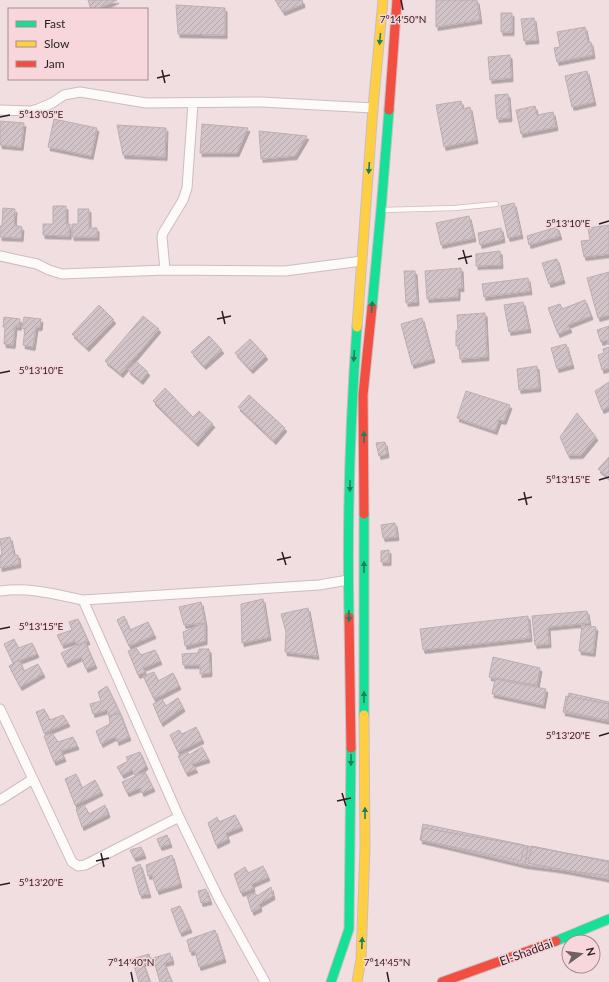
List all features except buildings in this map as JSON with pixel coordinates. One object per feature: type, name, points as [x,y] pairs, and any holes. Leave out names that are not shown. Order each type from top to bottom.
[{"type":"street","points":[[331,982],[349,929],[351,736],[348,580],[352,395],[373,108],[383,0]]},
{"type":"street","points":[[357,982],[361,959],[365,848],[363,395],[381,210],[397,0]]},
{"type":"street","points":[[0,110],[34,110],[52,103],[64,95],[80,92],[146,103],[261,102],[373,108]]},
{"type":"street","points":[[165,270],[162,237],[183,200],[187,188],[193,103]]},
{"type":"street","points":[[0,256],[36,264],[62,274],[165,270],[286,271],[362,261]]},
{"type":"street","points":[[352,395],[363,395]]},
{"type":"street","points":[[0,591],[15,589],[31,590],[83,600],[319,585],[348,580]]},
{"type":"street","points":[[83,600],[179,816],[219,899],[265,982]]},
{"type":"street","points":[[0,709],[72,862],[78,866],[85,866],[179,816]]},
{"type":"street","points":[[351,736],[364,736]]},
{"type":"street","points":[[0,800],[33,779]]},
{"type":"street","name":"El-Shaddai","points":[[448,981],[569,936],[609,919]]},
{"type":"lane","points":[[381,210],[455,208],[496,204]]},
{"type":"traffic: fast","points":[[372,307],[389,110]]},
{"type":"traffic: fast","points":[[349,617],[348,544],[357,327]]},
{"type":"traffic: fast","points":[[364,514],[364,715]]},
{"type":"traffic: fast","points":[[331,982],[349,929],[351,748]]},
{"type":"traffic: fast","points":[[556,941],[609,919]]},
{"type":"traffic: slow","points":[[357,327],[373,108],[383,0]]},
{"type":"traffic: slow","points":[[357,982],[361,959],[365,848],[364,715]]},
{"type":"traffic: jam","points":[[389,110],[397,0]]},
{"type":"traffic: jam","points":[[364,514],[363,395],[372,307]]},
{"type":"traffic: jam","points":[[349,617],[351,748]]},
{"type":"traffic: jam","points":[[442,982],[556,941]]}]
